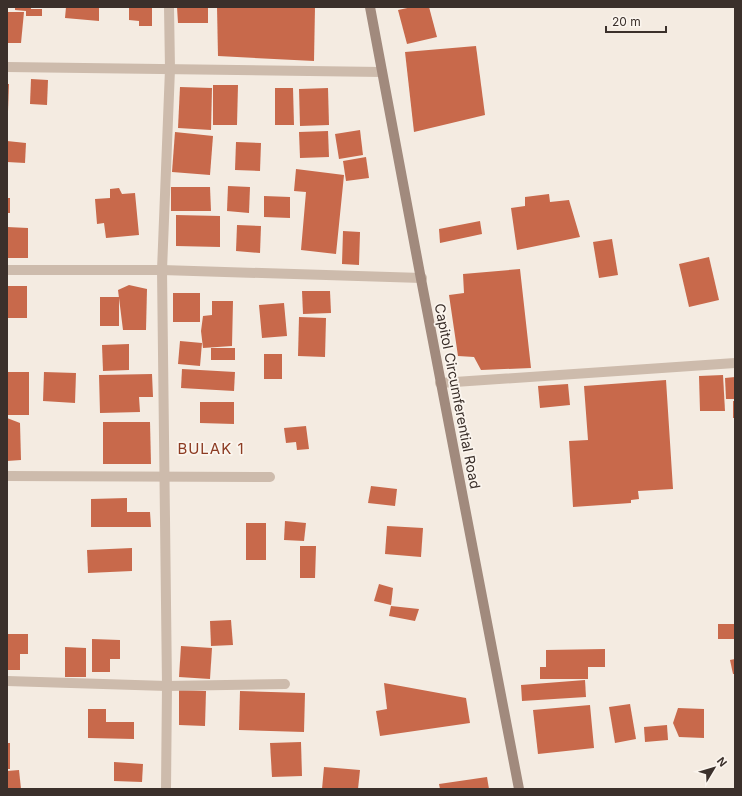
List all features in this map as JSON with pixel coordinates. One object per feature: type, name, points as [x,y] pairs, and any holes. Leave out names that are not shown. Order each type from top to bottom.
[{"type":"main road","name":"Capitol Circumferential Road","points":[[370,7],[422,278],[440,383],[519,789]]},
{"type":"street","points":[[166,789],[167,686],[162,270],[170,69],[169,7]]},
{"type":"street","points":[[7,67],[382,72]]},
{"type":"street","points":[[7,270],[162,270],[422,278]]},
{"type":"street","points":[[440,383],[735,363]]},
{"type":"street","points":[[7,476],[270,477]]},
{"type":"street","points":[[7,681],[167,686],[285,684]]},
{"type":"building","points":[[15,7],[42,9],[42,16],[26,16],[26,11],[15,10]]},
{"type":"building","points":[[66,7],[99,7],[99,21],[65,18]]},
{"type":"building","points":[[129,7],[152,7],[152,26],[139,26],[139,21],[129,20]]},
{"type":"building","points":[[177,7],[208,7],[208,23],[178,23]]},
{"type":"building","points":[[217,7],[315,7],[314,61],[218,56]]},
{"type":"building","points":[[412,7],[429,7],[437,37],[407,44],[398,10]]},
{"type":"building","points":[[7,12],[24,12],[21,43],[7,43]]},
{"type":"building","points":[[476,46],[485,115],[414,132],[405,52]]},
{"type":"building","points":[[31,79],[48,80],[47,105],[30,104]]},
{"type":"building","points":[[7,84],[9,84],[8,111],[7,111]]},
{"type":"building","points":[[213,85],[238,85],[237,125],[213,125]]},
{"type":"building","points":[[180,87],[212,88],[211,130],[178,128]]},
{"type":"building","points":[[275,88],[293,88],[294,125],[275,125]]},
{"type":"building","points":[[328,88],[329,125],[300,126],[299,89]]},
{"type":"building","points":[[360,130],[363,155],[339,159],[335,134]]},
{"type":"building","points":[[328,131],[329,157],[300,158],[299,132]]},
{"type":"building","points":[[175,132],[213,136],[210,175],[172,172]]},
{"type":"building","points":[[7,141],[26,143],[25,163],[7,162]]},
{"type":"building","points":[[236,142],[261,143],[260,171],[235,170]]},
{"type":"building","points":[[366,157],[369,178],[346,181],[343,161]]},
{"type":"building","points":[[296,169],[344,175],[336,254],[301,250],[306,192],[294,191]]},
{"type":"building","points":[[228,186],[250,187],[249,213],[227,211]]},
{"type":"building","points":[[171,187],[210,187],[211,211],[171,211]]},
{"type":"building","points":[[119,188],[122,194],[135,193],[139,235],[106,238],[104,223],[97,224],[95,199],[110,198],[110,189]]},
{"type":"building","points":[[549,194],[550,202],[569,200],[580,237],[517,250],[511,208],[525,206],[525,197]]},
{"type":"building","points":[[264,196],[290,197],[290,218],[264,217]]},
{"type":"building","points":[[7,198],[10,198],[10,213],[7,213]]},
{"type":"building","points":[[176,215],[220,216],[220,247],[176,246]]},
{"type":"building","points":[[480,221],[482,234],[440,243],[439,229]]},
{"type":"building","points":[[237,225],[261,226],[260,253],[236,251]]},
{"type":"building","points":[[7,227],[28,228],[28,258],[7,258]]},
{"type":"building","points":[[343,231],[360,232],[359,265],[342,264]]},
{"type":"building","points":[[612,239],[618,275],[599,278],[593,242]]},
{"type":"building","points":[[709,257],[719,300],[689,307],[679,264]]},
{"type":"building","points":[[520,269],[531,368],[481,370],[474,357],[458,356],[449,295],[464,293],[463,274]]},
{"type":"building","points":[[129,285],[147,289],[146,330],[123,330],[118,290]]},
{"type":"building","points":[[7,286],[27,286],[27,318],[7,318]]},
{"type":"building","points":[[302,291],[330,291],[331,313],[303,314]]},
{"type":"building","points":[[173,293],[200,293],[200,322],[173,322]]},
{"type":"building","points":[[100,297],[119,297],[119,326],[100,326]]},
{"type":"building","points":[[212,301],[233,301],[232,346],[203,348],[201,331],[203,316],[212,315]]},
{"type":"building","points":[[284,303],[287,336],[262,338],[259,305]]},
{"type":"building","points":[[299,317],[326,318],[325,357],[298,356]]},
{"type":"building","points":[[180,341],[202,343],[200,366],[178,364]]},
{"type":"building","points":[[129,344],[129,370],[103,371],[102,345]]},
{"type":"building","points":[[211,348],[235,348],[235,360],[211,360]]},
{"type":"building","points":[[264,354],[282,354],[282,379],[264,379]]},
{"type":"building","points":[[182,369],[235,372],[234,391],[181,388]]},
{"type":"building","points":[[7,372],[29,372],[29,415],[7,415]]},
{"type":"building","points":[[44,372],[76,373],[75,403],[43,401]]},
{"type":"building","points":[[152,374],[153,397],[139,397],[140,412],[100,413],[99,375]]},
{"type":"building","points":[[723,375],[725,411],[700,411],[699,376]]},
{"type":"building","points":[[735,377],[735,399],[726,399],[725,378]]},
{"type":"building","points":[[666,380],[673,489],[638,491],[639,499],[631,500],[631,503],[573,507],[569,441],[588,440],[584,386]]},
{"type":"building","points":[[568,384],[570,405],[540,408],[538,386]]},
{"type":"building","points":[[733,401],[735,401],[735,418],[733,418]]},
{"type":"building","points":[[200,402],[234,402],[234,424],[200,423]]},
{"type":"building","points":[[7,418],[20,423],[21,460],[7,461]]},
{"type":"building","points":[[103,422],[150,422],[151,464],[103,464]]},
{"type":"building","points":[[306,426],[309,449],[297,450],[296,442],[286,443],[284,428]]},
{"type":"building","points":[[371,486],[397,489],[395,506],[368,503]]},
{"type":"building","points":[[127,498],[127,512],[150,512],[151,527],[91,527],[91,499]]},
{"type":"building","points":[[285,521],[306,523],[304,541],[284,540]]},
{"type":"building","points":[[246,523],[266,523],[266,560],[246,560]]},
{"type":"building","points":[[387,526],[423,528],[421,557],[385,554]]},
{"type":"building","points":[[300,546],[316,546],[315,578],[300,578]]},
{"type":"building","points":[[132,548],[132,571],[88,573],[87,550]]},
{"type":"building","points":[[379,584],[393,588],[391,605],[374,601]]},
{"type":"building","points":[[391,606],[419,609],[415,621],[389,616]]},
{"type":"building","points":[[231,620],[233,645],[211,646],[210,621]]},
{"type":"building","points":[[718,624],[735,624],[735,639],[718,639]]},
{"type":"building","points":[[7,634],[28,634],[28,654],[20,654],[20,670],[7,670]]},
{"type":"building","points":[[92,639],[120,640],[120,659],[110,659],[110,672],[92,672]]},
{"type":"building","points":[[181,646],[212,648],[210,679],[179,677]]},
{"type":"building","points":[[65,647],[86,648],[86,677],[65,677]]},
{"type":"building","points":[[605,649],[605,667],[588,667],[588,679],[540,679],[540,667],[546,667],[546,650]]},
{"type":"building","points":[[735,659],[735,674],[733,674],[730,660]]},
{"type":"building","points":[[585,680],[586,697],[522,701],[521,685]]},
{"type":"building","points":[[384,683],[466,698],[470,723],[380,736],[376,711],[387,709]]},
{"type":"building","points":[[179,690],[206,691],[205,726],[179,725]]},
{"type":"building","points":[[240,691],[305,693],[304,732],[239,730]]},
{"type":"building","points":[[630,704],[636,739],[615,743],[609,707]]},
{"type":"building","points":[[590,705],[594,748],[538,754],[533,710]]},
{"type":"building","points":[[678,708],[704,709],[704,738],[679,737],[673,723]]},
{"type":"building","points":[[88,709],[106,709],[106,722],[134,722],[134,739],[88,738]]},
{"type":"building","points":[[667,725],[668,740],[645,742],[644,727]]},
{"type":"building","points":[[301,742],[302,776],[272,777],[270,743]]},
{"type":"building","points":[[7,743],[10,743],[10,769],[7,769]]},
{"type":"building","points":[[114,762],[143,764],[142,782],[114,781]]},
{"type":"building","points":[[324,767],[360,770],[358,789],[322,789]]},
{"type":"building","points":[[19,770],[21,789],[7,789],[7,771]]},
{"type":"building","points":[[487,777],[489,789],[440,789],[439,784]]},
{"type":"district","name":"BULAK 1","points":[[211,448]]}]
